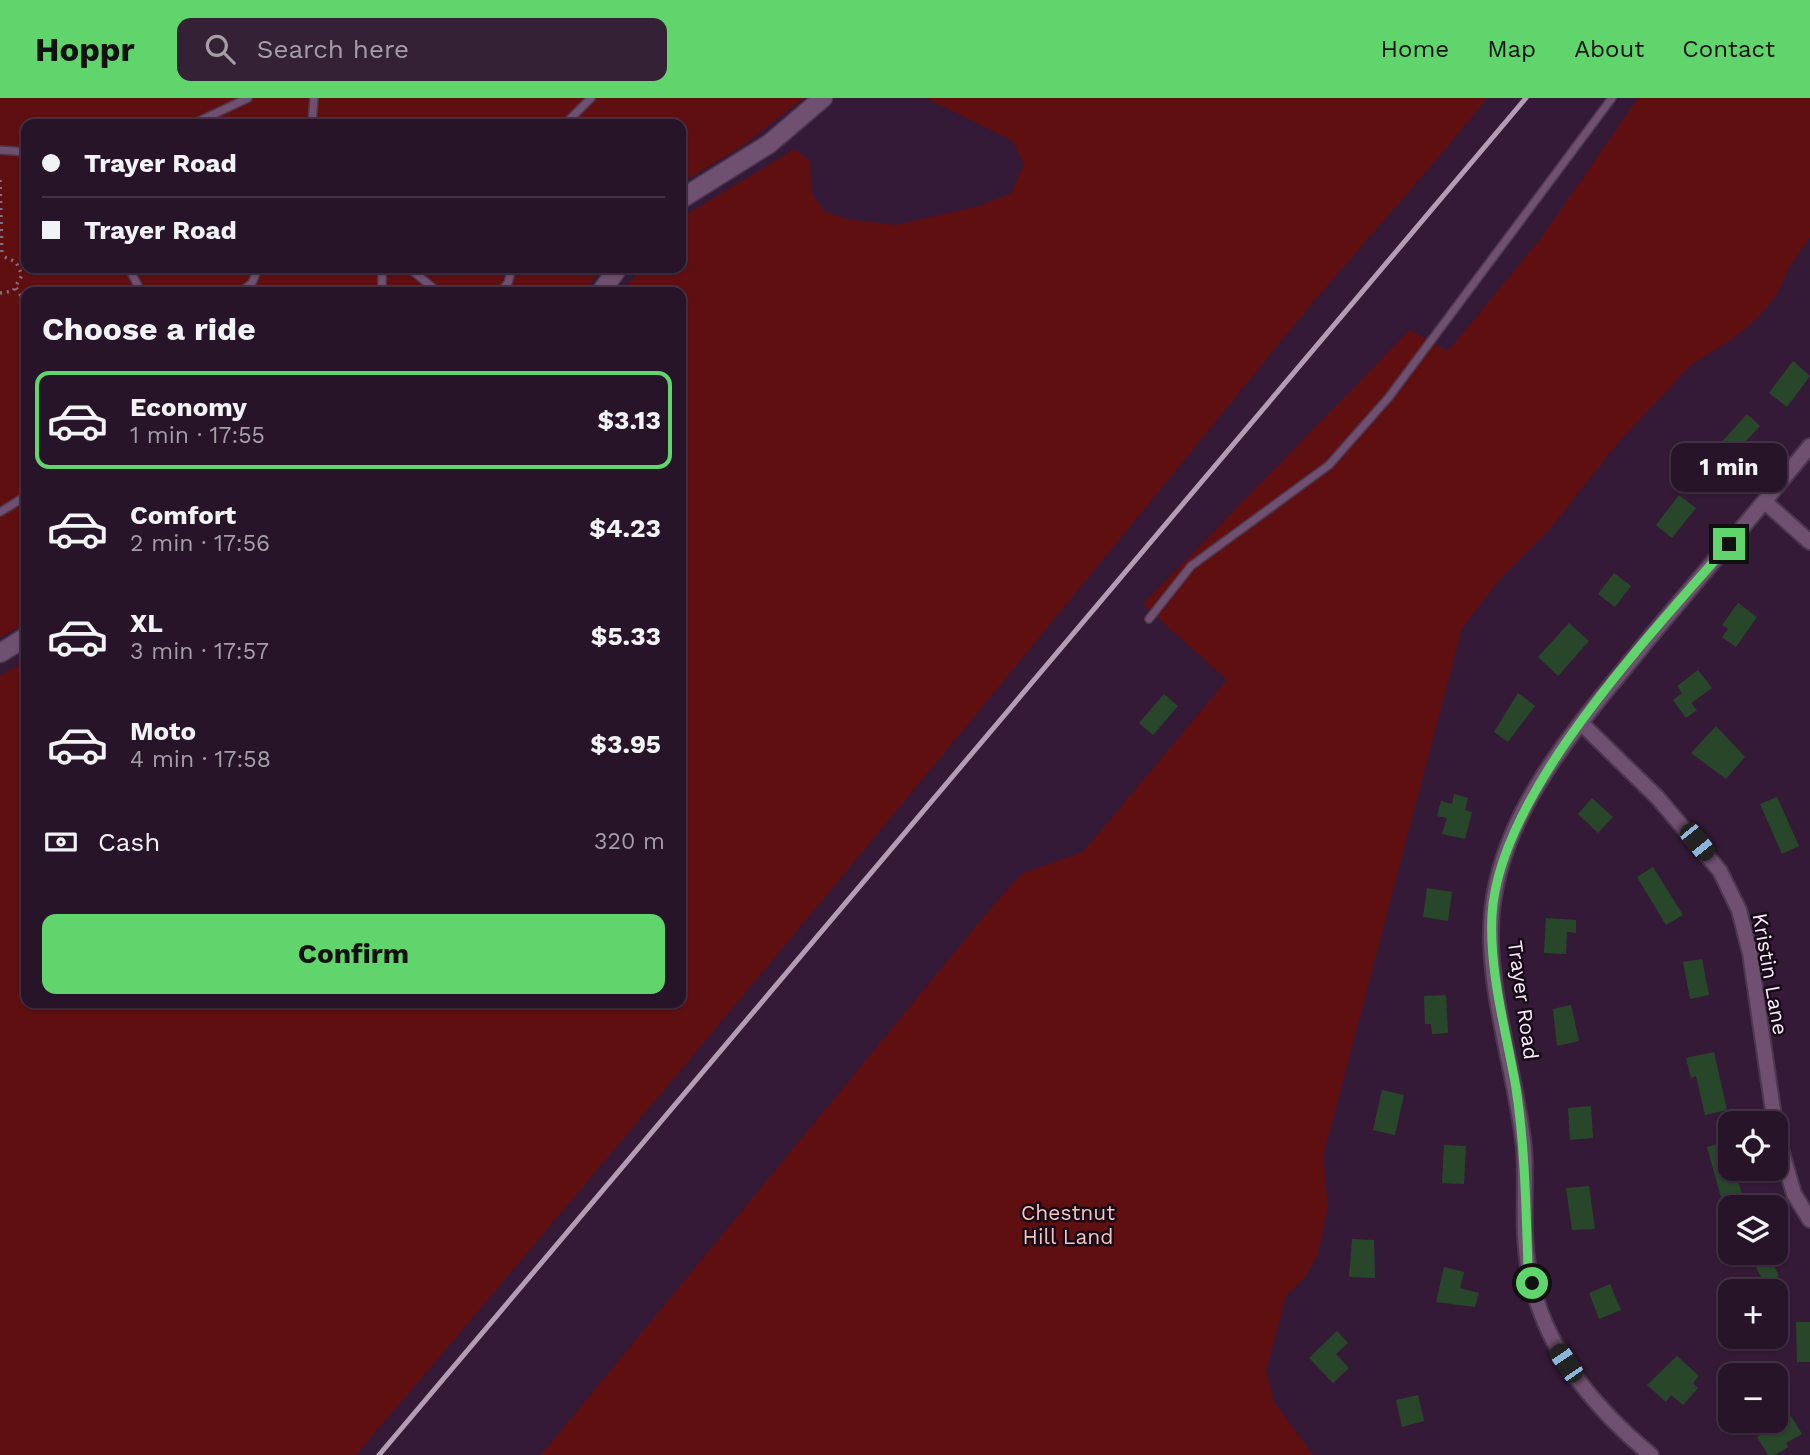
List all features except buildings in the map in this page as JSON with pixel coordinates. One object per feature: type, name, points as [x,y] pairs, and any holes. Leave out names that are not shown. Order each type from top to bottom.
[{"type":"street","points":[[686,196],[769,144],[822,98]]},
{"type":"street","name":"Trayer Road","points":[[1651,1455],[1610,1421],[1577,1378],[1553,1345],[1536,1299],[1528,1268],[1522,1136],[1492,964],[1492,913],[1499,871],[1526,805],[1581,723],[1810,446]]},
{"type":"street","points":[[1765,502],[1810,542]]},
{"type":"street","points":[[0,653],[21,640]]},
{"type":"street","name":"Kristin Lane","points":[[1581,723],[1657,797],[1720,871],[1739,910],[1750,953],[1773,1111]]},
{"type":"street","points":[[1788,1173],[1794,1194],[1810,1220]]},
{"type":"lane","points":[[205,119],[248,98]]},
{"type":"lane","points":[[312,119],[314,98]]},
{"type":"lane","points":[[570,119],[591,98]]},
{"type":"lane","points":[[1149,619],[1191,566],[1329,465],[1390,397],[1612,98]]},
{"type":"lane","points":[[0,150],[21,152]]},
{"type":"lane","points":[[415,273],[432,287]]},
{"type":"lane","points":[[0,512],[21,499]]},
{"type":"path","points":[[0,180],[1,256],[14,259],[20,268],[21,279],[16,288],[0,293]]},
{"type":"path","points":[[16,288],[21,296]]},
{"type":"green space","points":[[0,98],[804,98],[741,147],[686,180],[686,119],[21,119],[21,273],[598,273],[588,287],[21,287],[21,625],[0,638]]},
{"type":"green space","points":[[926,98],[1487,98],[1311,305],[708,1037],[356,1455],[0,1455],[0,676],[21,664],[21,1008],[686,1008],[686,287],[627,287],[637,273],[686,273],[686,215],[795,149],[810,161],[811,192],[824,211],[846,219],[896,225],[979,206],[1011,193],[1024,165],[1013,141]]},
{"type":"green space","name":"Chestnut Hill Land","points":[[1638,98],[1810,98],[1810,237],[1788,269],[1777,294],[1759,316],[1734,338],[1692,364],[1620,440],[1550,529],[1499,580],[1462,628],[1323,1157],[1328,1206],[1317,1256],[1305,1277],[1286,1296],[1266,1371],[1274,1402],[1313,1455],[541,1455],[996,902],[1023,873],[1083,852],[1227,680],[1143,604],[1410,330],[1448,351],[1542,237]]},
{"type":"railway","points":[[379,1455],[1526,98]]},
{"type":"route","points":[[1532,1283],[1528,1268],[1524,1149],[1492,964],[1492,913],[1499,871],[1526,805],[1581,723],[1729,544]]}]
